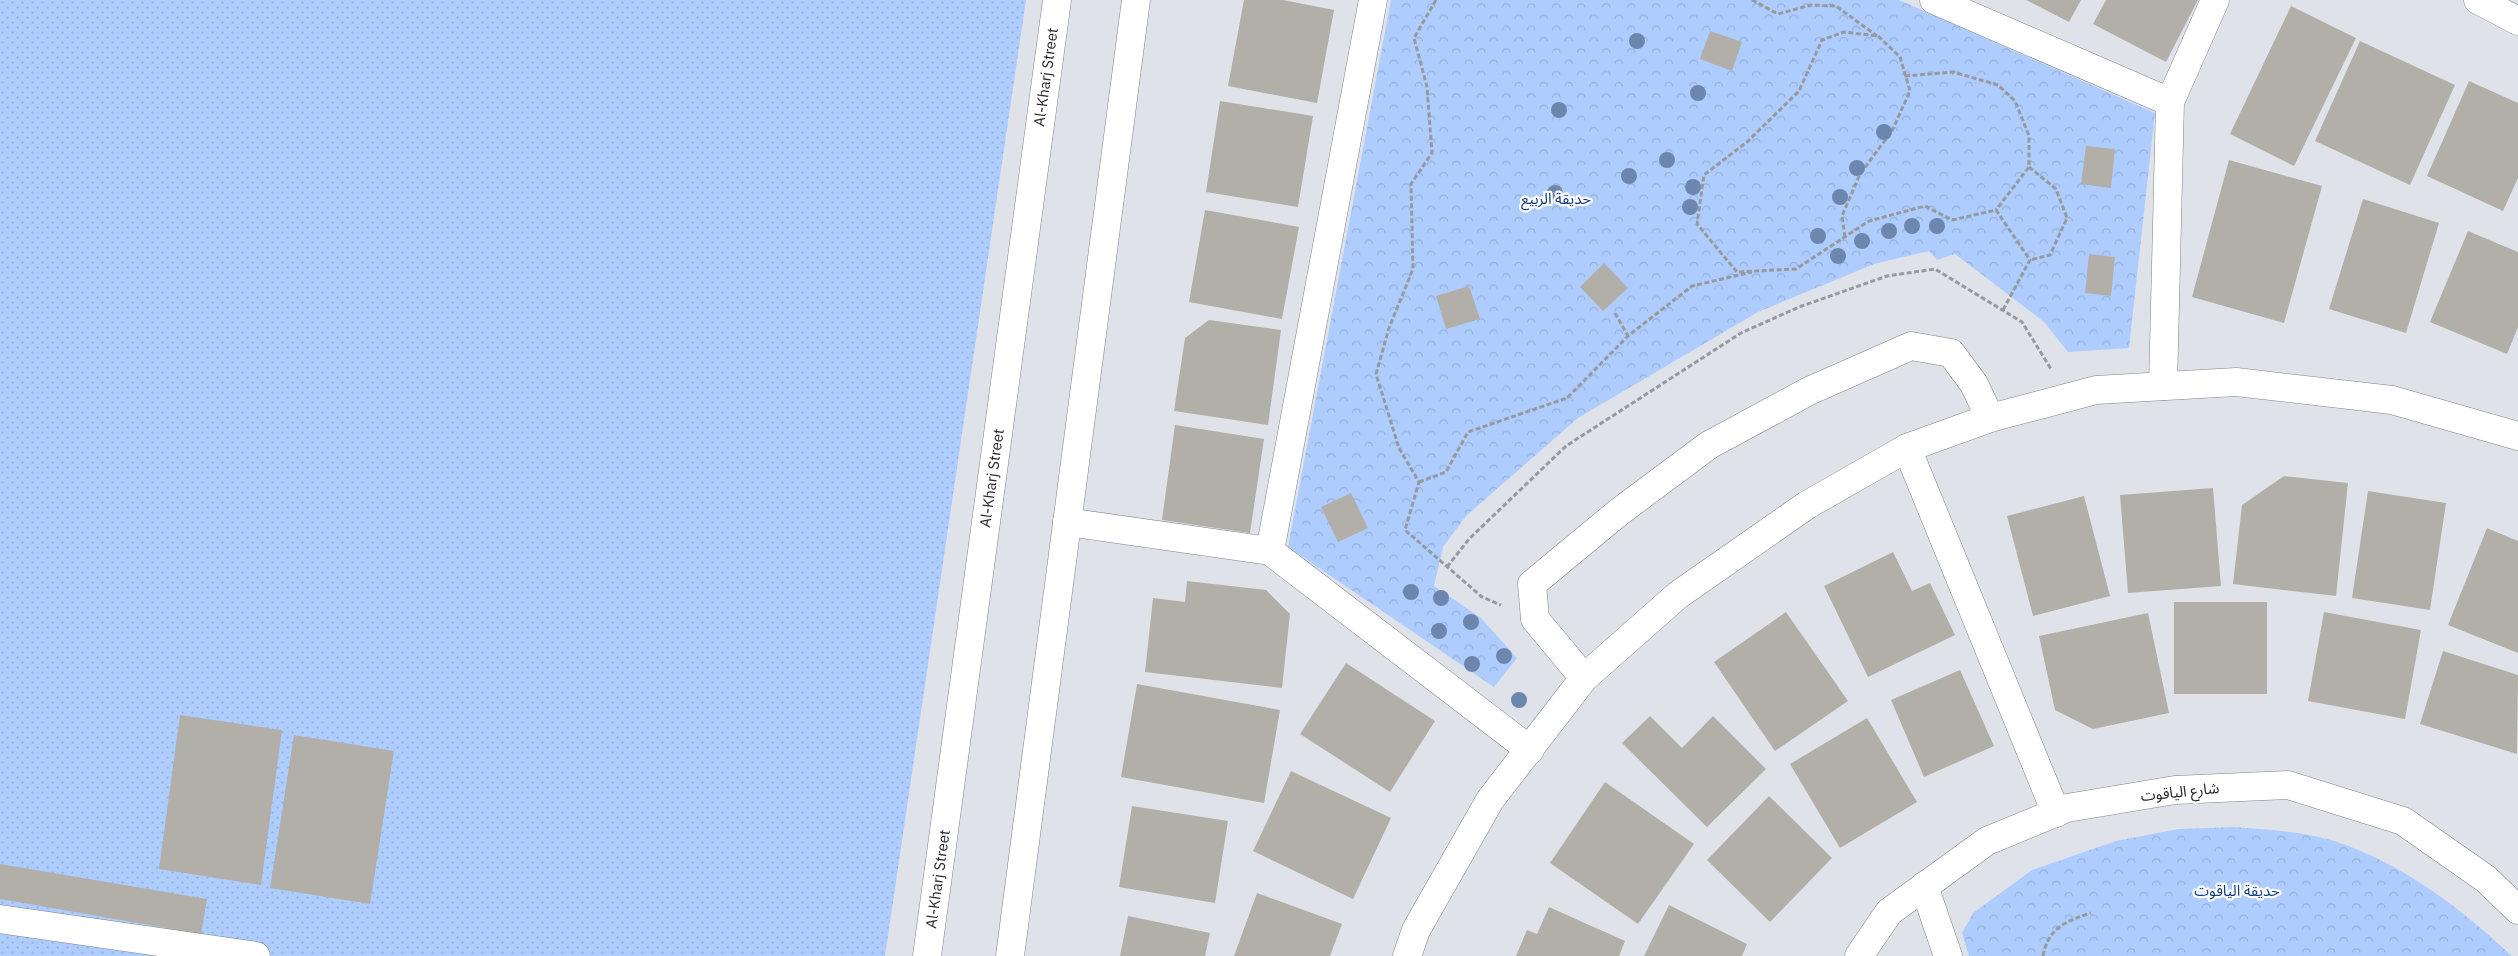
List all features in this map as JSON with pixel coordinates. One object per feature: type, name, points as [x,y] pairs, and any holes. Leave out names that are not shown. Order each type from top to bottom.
[{"type":"street","name":"Al-Kharj Street","points":[[927,956],[1057,0]]},
{"type":"street","points":[[1010,956],[1136,0]]},
{"type":"street","points":[[1270,551],[1373,0]]},
{"type":"street","points":[[1934,0],[2170,102]]},
{"type":"street","points":[[2163,386],[2170,102],[2215,0]]},
{"type":"street","points":[[2478,0],[2518,21]]},
{"type":"street","points":[[1584,678],[1535,619],[1532,584],[1619,512],[1709,445],[1809,391],[1911,346],[1951,353],[1974,384],[1990,418]]},
{"type":"street","points":[[1406,956],[1416,930],[1490,800],[1584,678],[1678,595],[1807,505],[1907,448],[1990,418],[2096,390],[2236,382],[2392,400],[2518,436]]},
{"type":"street","points":[[1907,448],[2056,813]]},
{"type":"street","points":[[1067,522],[1270,551],[1530,750]]},
{"type":"street","name":"شارع الياقوت","points":[[1860,956],[1889,912],[1987,841],[2067,808],[2175,790],[2288,785],[2402,821],[2486,879],[2518,910]]},
{"type":"street","points":[[1924,886],[1948,956]]},
{"type":"street","points":[[0,919],[256,956]]},
{"type":"path","points":[[1436,0],[1414,38],[1427,87],[1432,153],[1411,184],[1413,269],[1389,328],[1376,374],[1399,448],[1419,482],[1405,530],[1482,597],[1535,619]]},
{"type":"path","points":[[1752,0],[1778,14],[1811,5],[1836,6],[1878,36],[1900,57],[1910,91],[1896,123],[1860,174],[1842,216],[1845,237]]},
{"type":"path","points":[[1878,36],[1844,32],[1822,40],[1799,91],[1747,142],[1704,176],[1696,224],[1737,272],[1796,269],[1869,221],[1925,206],[1952,220],[1996,210],[2029,167],[2029,136],[2015,101],[1998,86],[1953,72],[1905,76]]},
{"type":"path","points":[[2003,310],[2030,260],[2050,255],[2067,218],[2056,189],[2029,167]]},
{"type":"path","points":[[1996,210],[2030,260]]},
{"type":"path","points":[[1447,567],[1469,540],[1566,446],[1741,332],[1799,306],[1887,276],[1936,269],[2022,322],[2051,369]]},
{"type":"path","points":[[1419,482],[1446,472],[1468,432],[1567,398],[1628,336],[1692,286],[1760,270]]},
{"type":"path","points":[[1616,313],[1628,336]]},
{"type":"path","points":[[2043,956],[2045,944],[2064,922],[2091,913]]},
{"type":"green space","points":[[0,0],[1026,0],[885,956],[0,956]]},
{"type":"green space","name":"حديقة الربيع","points":[[1391,0],[1899,0],[2155,113],[2129,348],[2068,352],[2044,322],[1955,254],[1937,260],[1929,251],[1874,264],[1758,312],[1578,418],[1466,516],[1443,547],[1434,586],[1481,618],[1517,658],[1494,687],[1288,547]]},
{"type":"green space","name":"حديقة الياقوت","points":[[2234,827],[2323,838],[2351,847],[2373,857],[2416,880],[2437,894],[2476,924],[2512,956],[1969,956],[1962,933],[1973,913],[2032,870],[2116,841],[2178,829]]},
{"type":"building","points":[[1244,0],[1283,0],[1334,10],[1317,103],[1228,86]]},
{"type":"building","points":[[2026,0],[2081,0],[2069,22]]},
{"type":"building","points":[[2106,0],[2198,0],[2166,62],[2093,24]]},
{"type":"building","points":[[2291,6],[2356,38],[2294,166],[2230,134]]},
{"type":"building","points":[[1710,31],[1742,42],[1732,71],[1700,59]]},
{"type":"building","points":[[2360,41],[2455,85],[2410,185],[2315,141]]},
{"type":"building","points":[[2469,81],[2518,103],[2518,178],[2503,211],[2427,176]]},
{"type":"building","points":[[1220,101],[1313,116],[1298,207],[1206,192]]},
{"type":"building","points":[[2086,146],[2115,149],[2111,188],[2081,184]]},
{"type":"building","points":[[2229,160],[2322,186],[2284,323],[2192,297]]},
{"type":"building","points":[[2363,199],[2439,223],[2406,333],[2329,309]]},
{"type":"building","points":[[1205,210],[1299,227],[1282,319],[1189,302]]},
{"type":"building","points":[[2468,231],[2518,252],[2518,327],[2507,354],[2430,322]]},
{"type":"building","points":[[2089,254],[2115,257],[2111,296],[2085,293]]},
{"type":"building","points":[[1604,263],[1628,288],[1603,311],[1580,287]]},
{"type":"building","points":[[1469,286],[1480,319],[1446,329],[1436,296]]},
{"type":"building","points":[[1209,320],[1281,330],[1268,425],[1174,411],[1185,338]]},
{"type":"building","points":[[1175,425],[1264,439],[1250,533],[1162,520]]},
{"type":"building","points":[[2284,476],[2348,483],[2336,596],[2233,584],[2242,505]]},
{"type":"building","points":[[2213,488],[2221,586],[2128,593],[2120,495]]},
{"type":"building","points":[[2368,491],[2446,503],[2430,610],[2352,598]]},
{"type":"building","points":[[1351,493],[1368,528],[1338,542],[1321,507]]},
{"type":"building","points":[[2084,496],[2110,596],[2033,616],[2007,516]]},
{"type":"building","points":[[2487,528],[2518,541],[2518,653],[2448,625]]},
{"type":"building","points":[[1893,552],[1912,591],[1930,583],[1955,635],[1868,677],[1824,586]]},
{"type":"building","points":[[1187,581],[1266,590],[1290,614],[1282,688],[1145,672],[1153,598],[1185,602]]},
{"type":"building","points":[[2174,602],[2267,602],[2267,694],[2174,694]]},
{"type":"building","points":[[1786,612],[1848,701],[1775,751],[1714,662]]},
{"type":"building","points":[[2324,612],[2421,630],[2405,719],[2308,701]]},
{"type":"building","points":[[2148,613],[2169,713],[2093,729],[2055,710],[2039,636]]},
{"type":"building","points":[[2443,651],[2518,675],[2517,754],[2420,724]]},
{"type":"building","points":[[1346,663],[1435,721],[1390,792],[1300,734]]},
{"type":"building","points":[[1960,670],[1994,746],[1924,777],[1891,700]]},
{"type":"building","points":[[1137,684],[1280,710],[1264,803],[1121,777]]},
{"type":"building","points":[[180,715],[282,730],[261,885],[159,869]]},
{"type":"building","points":[[1650,716],[1682,748],[1713,716],[1766,769],[1707,827],[1622,743]]},
{"type":"building","points":[[1867,718],[1917,802],[1840,848],[1790,764]]},
{"type":"building","points":[[294,735],[394,751],[370,904],[270,888]]},
{"type":"building","points":[[1291,771],[1391,818],[1353,899],[1253,851]]},
{"type":"building","points":[[1605,782],[1694,844],[1638,924],[1550,863]]},
{"type":"building","points":[[1769,796],[1832,858],[1770,922],[1707,860]]},
{"type":"building","points":[[1132,806],[1228,821],[1215,903],[1119,887]]},
{"type":"building","points":[[0,864],[207,899],[201,934],[0,899]]},
{"type":"building","points":[[1257,893],[1342,924],[1330,956],[1234,956]]},
{"type":"building","points":[[1669,905],[1747,944],[1742,956],[1644,956]]},
{"type":"building","points":[[1549,907],[1625,941],[1619,956],[1516,956],[1527,930],[1537,934]]},
{"type":"building","points":[[1128,916],[1210,933],[1205,956],[1120,956]]}]
